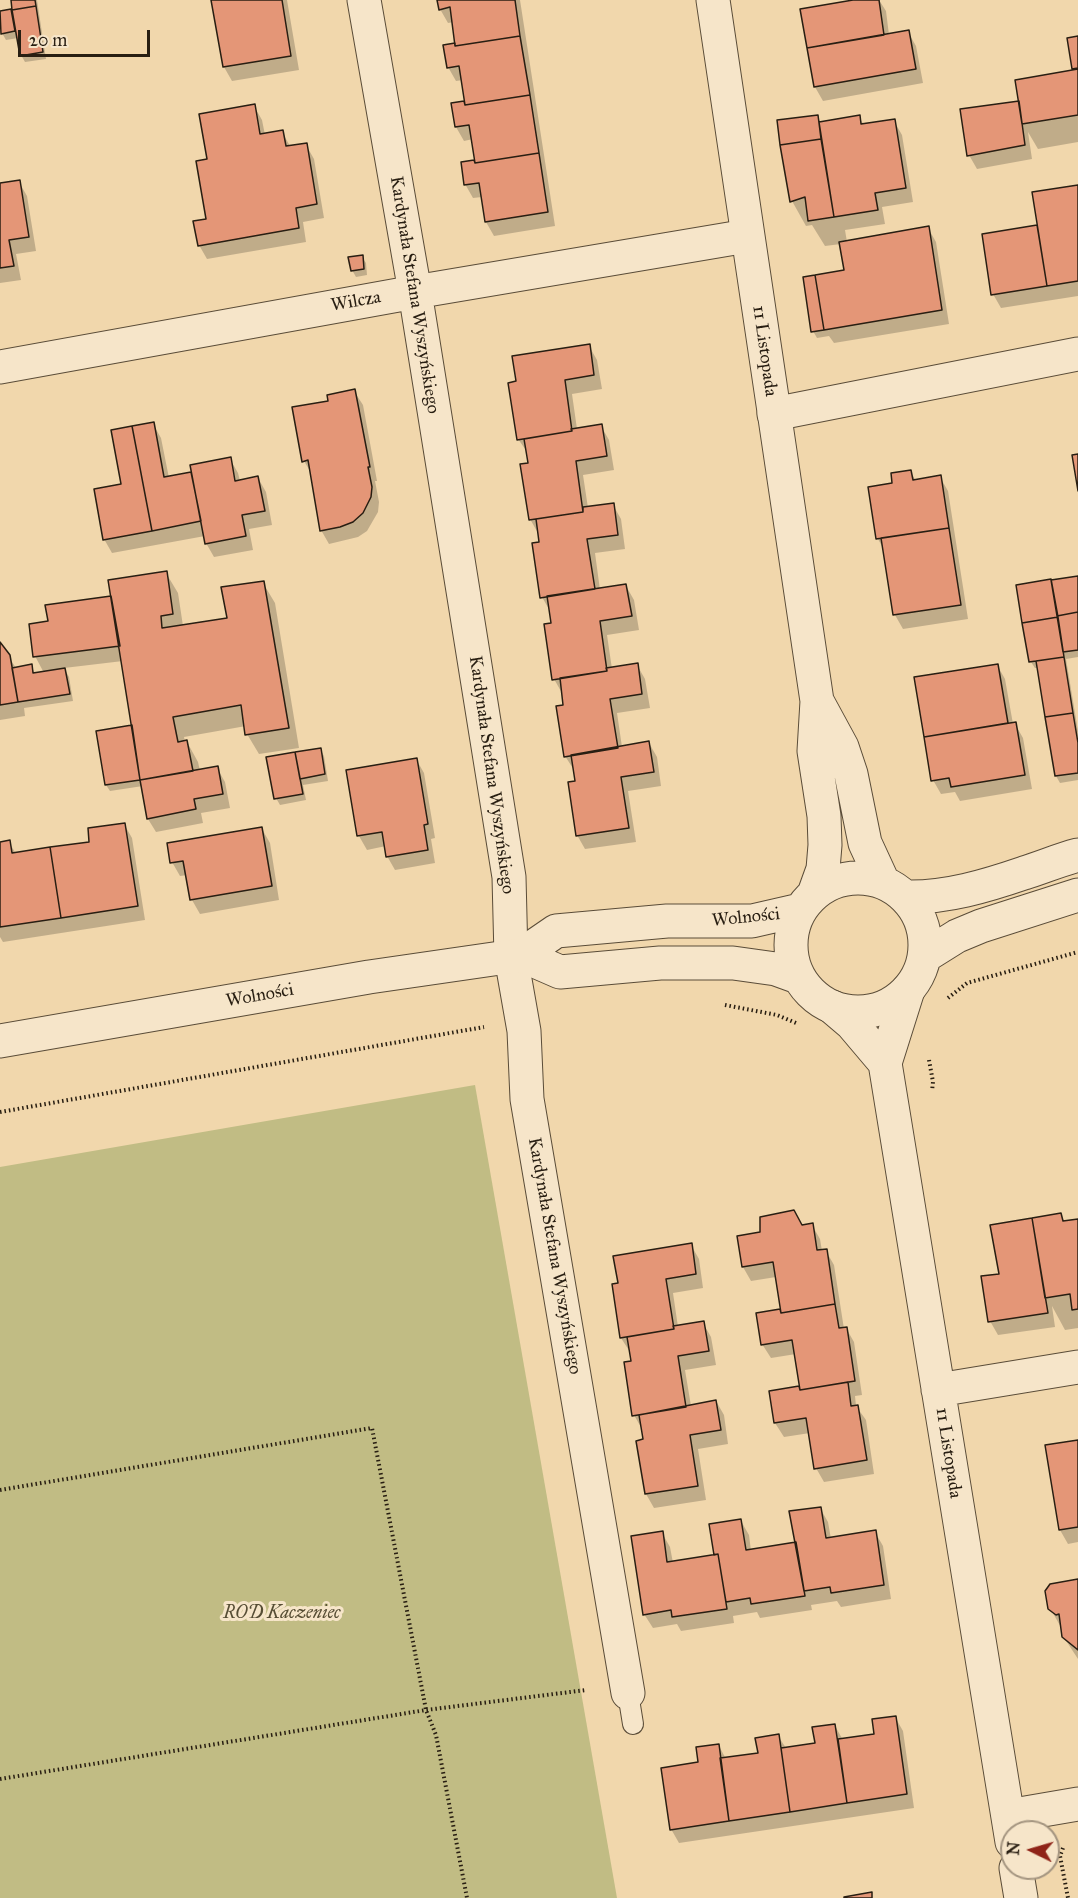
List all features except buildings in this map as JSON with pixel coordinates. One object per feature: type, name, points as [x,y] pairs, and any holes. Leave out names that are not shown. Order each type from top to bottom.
[{"type":"street","name":"Kardynała Stefana Wyszyńskiego","points":[[364,0],[415,292],[509,876],[528,1099],[630,1708]]},
{"type":"street","name":"11 Listopada","points":[[713,0],[817,701],[814,751],[824,816],[825,845],[822,869],[807,902]]},
{"type":"street","name":"Wilcza","points":[[0,367],[415,292],[747,236]]},
{"type":"street","points":[[774,414],[1078,354]]},
{"type":"street","name":"11 Listopada","points":[[817,701],[842,747],[851,774],[865,843],[894,889]]},
{"type":"street","points":[[894,889],[917,912],[924,930],[925,956],[916,980],[908,990],[888,1005],[864,1012],[848,1012],[818,1000],[798,977],[790,944],[794,921],[807,902],[835,881],[859,877],[928,897],[1023,873],[1078,855]]},
{"type":"street","points":[[925,956],[957,936],[981,926],[1078,895]]},
{"type":"street","name":"Wolności","points":[[0,1041],[369,977],[516,956],[556,931],[667,921],[752,921],[807,902]]},
{"type":"street","points":[[516,956],[560,972],[660,963],[733,963],[776,969],[798,977]]},
{"type":"street","name":"11 Listopada","points":[[908,990],[885,1063],[1009,1820]]},
{"type":"street","points":[[832,1007],[852,1024],[885,1063]]},
{"type":"street","points":[[938,1390],[1078,1367]]},
{"type":"street","points":[[1034,1820],[1078,1804]]},
{"type":"street","points":[[1018,1880],[1021,1898]]},
{"type":"path","points":[[945,1001],[951,993],[967,982],[1078,952]]},
{"type":"path","points":[[717,1004],[777,1015],[801,1026]]},
{"type":"path","points":[[0,1112],[522,1020]]},
{"type":"path","points":[[0,1490],[372,1428],[426,1710],[436,1736],[467,1898]]},
{"type":"path","points":[[0,1779],[426,1710],[604,1687],[630,1708]]},
{"type":"green space","name":"ROD Kaczeniec","points":[[475,1085],[617,1898],[0,1898],[0,1167]]}]
